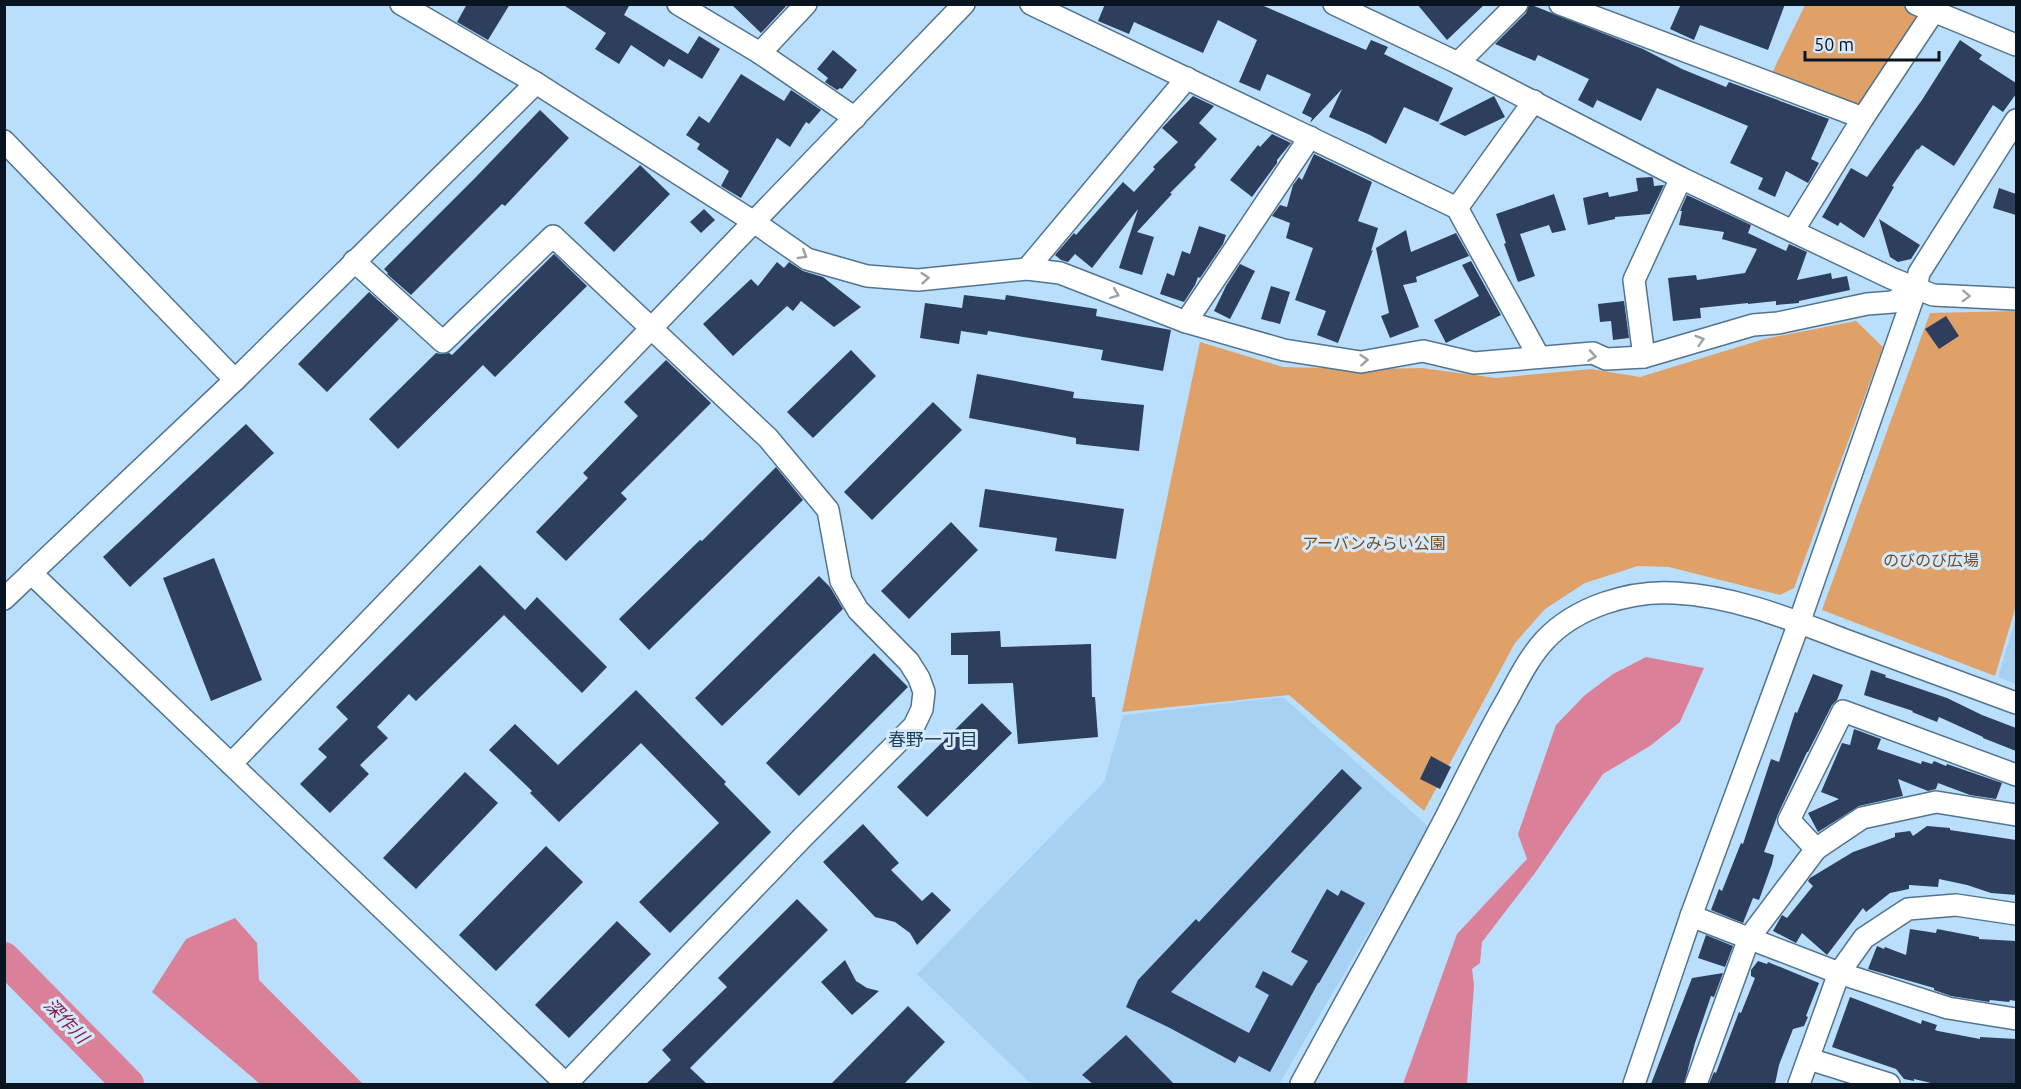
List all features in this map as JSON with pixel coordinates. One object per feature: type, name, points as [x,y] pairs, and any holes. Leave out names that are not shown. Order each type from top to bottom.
[{"type":"street","points":[[678,4],[759,53],[855,118]]},
{"type":"street","points":[[759,53],[806,4]]},
{"type":"street","points":[[231,764],[964,4]]},
{"type":"street","points":[[1031,4],[1457,208],[1539,357]]},
{"type":"street","points":[[1458,63],[1517,4]]},
{"type":"street","points":[[1560,4],[1863,118]]},
{"type":"street","points":[[1340,6],[1534,101],[1681,178],[1916,289],[1933,295],[2016,299]]},
{"type":"street","points":[[415,8],[537,83],[754,222],[807,259],[867,276],[918,280],[1027,268],[1060,273],[1186,322],[1284,350],[1361,362],[1423,351],[1474,363],[1593,354],[1606,359],[1644,357],[1753,325],[1778,323],[1867,304],[1893,302],[1916,289]]},
{"type":"street","points":[[1793,231],[1863,118],[1925,8],[2016,45]]},
{"type":"street","points":[[1027,268],[1187,78]]},
{"type":"street","points":[[4,599],[235,380],[537,83]]},
{"type":"street","points":[[1457,208],[1534,101]]},
{"type":"street","points":[[1634,1084],[1690,916],[1799,622],[1916,289],[1919,273],[2016,120]]},
{"type":"street","points":[[1186,322],[1310,137]]},
{"type":"street","points":[[4,141],[235,380]]},
{"type":"street","points":[[1644,357],[1634,280],[1681,178]]},
{"type":"street","points":[[32,573],[566,1084],[803,837],[914,726],[922,709],[924,692],[909,662],[858,610],[841,581],[828,510],[768,438],[553,236],[443,342],[354,261]]},
{"type":"street","points":[[1301,1084],[1510,693],[1544,641],[1566,622],[1618,599],[1647,593],[1672,592],[1700,595],[1744,604],[1799,622],[2016,703]]},
{"type":"street","points":[[1816,849],[1789,820],[1843,711],[2016,775]]},
{"type":"street","points":[[1696,1084],[1749,938],[1816,849],[1862,818],[1936,802],[2016,815]]},
{"type":"street","points":[[1799,1084],[1839,973],[1864,938],[1908,909],[1956,905],[2016,914]]},
{"type":"street","points":[[1690,916],[1839,973],[1948,1008],[2016,1019]]},
{"type":"street","points":[[1809,1059],[1889,1084]]},
{"type":"shaded area","points":[[2016,617],[2016,684],[1998,677]]},
{"type":"shaded area","points":[[1646,657],[1704,668],[1680,722],[1650,746],[1603,774],[1535,873],[1482,942],[1480,963],[1472,969],[1474,985],[1467,1084],[1403,1084],[1457,934],[1527,859],[1518,834],[1556,725],[1585,695],[1613,674]]},
{"type":"shaded area","points":[[1283,697],[1430,828],[1279,1084],[1031,1084],[917,974],[1104,782],[1123,715]]},
{"type":"shaded area","points":[[235,918],[257,943],[259,980],[363,1084],[260,1084],[152,992],[186,939]]},
{"type":"green space","points":[[1805,5],[1904,5],[1926,13],[1858,108],[1771,75]]},
{"type":"green space","name":"のびのび広場","points":[[2016,311],[2016,606],[1995,676],[1822,610],[1930,313]]},
{"type":"green space","name":"アーバンみらい公園","points":[[1856,321],[1883,347],[1794,588],[1780,595],[1669,567],[1638,566],[1585,583],[1545,609],[1515,643],[1424,811],[1289,695],[1122,712],[1200,342],[1283,367],[1422,368],[1496,378],[1591,369],[1640,377],[1764,339]]},
{"type":"building","points":[[467,4],[510,4],[488,40],[457,22]]},
{"type":"building","points":[[562,4],[630,4],[624,15],[688,54],[699,36],[720,49],[702,79],[669,59],[664,67],[631,45],[619,64],[595,49],[606,33]]},
{"type":"building","points":[[731,4],[788,4],[761,33]]},
{"type":"building","points":[[1105,4],[1259,4],[1366,50],[1371,40],[1388,47],[1384,54],[1453,88],[1438,122],[1404,107],[1386,144],[1329,117],[1342,89],[1310,123],[1312,118],[1302,113],[1311,94],[1267,74],[1260,91],[1239,82],[1257,40],[1218,20],[1203,53],[1134,22],[1129,34],[1098,21]]},
{"type":"building","points":[[1417,4],[1485,4],[1447,40]]},
{"type":"building","points":[[1529,4],[1643,49],[1682,69],[1726,87],[1729,82],[1829,119],[1811,159],[1819,163],[1808,183],[1786,171],[1775,197],[1758,189],[1763,178],[1730,163],[1748,126],[1657,88],[1641,121],[1597,100],[1593,108],[1578,100],[1589,79],[1538,55],[1535,61],[1495,44],[1526,13]]},
{"type":"building","points":[[1681,4],[1785,4],[1768,50],[1700,25],[1694,40],[1670,29]]},
{"type":"building","points":[[1960,40],[1982,55],[1979,59],[2016,83],[2016,94],[2003,112],[1993,105],[1954,166],[1922,145],[1917,149],[1892,186],[1894,187],[1864,238],[1840,222],[1838,226],[1822,217],[1851,168],[1867,177],[1922,100]]},
{"type":"building","points":[[833,50],[857,70],[842,89],[837,90],[825,82],[828,78],[817,69]]},
{"type":"building","points":[[741,74],[784,101],[791,90],[821,110],[809,124],[806,122],[790,147],[777,138],[741,198],[721,186],[729,171],[697,149],[700,144],[686,135],[699,116],[709,123]]},
{"type":"building","points":[[1193,96],[1214,106],[1199,123],[1217,139],[1194,165],[1196,167],[1137,232],[1154,237],[1142,275],[1119,268],[1138,209],[1092,268],[1075,254],[1068,262],[1055,255],[1123,182],[1134,192],[1155,169],[1153,167],[1178,142],[1162,128]]},
{"type":"building","points":[[1494,96],[1505,117],[1465,136],[1439,124]]},
{"type":"building","points":[[540,110],[569,138],[505,206],[502,204],[411,295],[384,269]]},
{"type":"building","points":[[1272,134],[1291,143],[1252,197],[1230,180],[1258,145],[1260,147]]},
{"type":"building","points":[[1314,154],[1372,182],[1358,221],[1378,228],[1371,251],[1373,250],[1338,343],[1317,335],[1326,311],[1295,300],[1313,248],[1286,238],[1290,223],[1272,216],[1280,205],[1287,207],[1293,185],[1299,177],[1302,180]]},
{"type":"building","points":[[640,165],[670,194],[614,252],[584,223]]},
{"type":"building","points":[[1651,177],[1654,186],[1664,185],[1650,214],[1615,217],[1615,219],[1588,225],[1583,198],[1608,192],[1609,197],[1638,191],[1636,178]]},
{"type":"building","points":[[1999,188],[2016,194],[2016,215],[1993,208]]},
{"type":"building","points":[[1554,194],[1566,230],[1552,233],[1549,225],[1520,234],[1535,276],[1518,282],[1496,214]]},
{"type":"building","points":[[1687,195],[1751,225],[1748,233],[1786,251],[1789,244],[1807,252],[1797,280],[1831,273],[1832,279],[1847,276],[1850,290],[1799,301],[1799,303],[1776,305],[1776,301],[1700,308],[1701,318],[1673,321],[1668,278],[1696,275],[1697,280],[1745,273],[1757,249],[1722,239],[1724,232],[1679,225],[1682,211],[1680,211]]},
{"type":"building","points":[[704,209],[715,220],[701,233],[690,222]]},
{"type":"building","points":[[1879,219],[1920,245],[1911,259],[1898,262],[1890,257]]},
{"type":"building","points":[[1199,226],[1226,235],[1223,244],[1200,278],[1198,277],[1184,302],[1160,294],[1167,273],[1174,276],[1182,251],[1190,254]]},
{"type":"building","points":[[1406,230],[1411,252],[1456,233],[1469,256],[1416,277],[1417,282],[1403,285],[1419,327],[1390,338],[1381,316],[1389,313],[1376,248]]},
{"type":"building","points":[[554,254],[587,286],[495,377],[483,365],[398,449],[369,419],[436,353],[452,355]]},
{"type":"building","points":[[1471,261],[1501,315],[1446,343],[1434,320],[1479,296],[1462,265]]},
{"type":"building","points":[[777,262],[784,268],[789,262],[803,271],[823,277],[861,307],[834,327],[801,301],[793,311],[787,306],[733,356],[703,324],[751,279],[758,286]]},
{"type":"building","points":[[1240,264],[1255,271],[1230,319],[1214,311]]},
{"type":"building","points":[[1271,286],[1290,292],[1280,324],[1261,319]]},
{"type":"building","points":[[369,292],[399,319],[327,392],[298,364]]},
{"type":"building","points":[[964,295],[1005,300],[1006,295],[1097,309],[1096,316],[1171,330],[1163,371],[1101,360],[1103,350],[988,331],[987,335],[961,331],[959,344],[920,338],[925,303],[962,308]]},
{"type":"building","points":[[1624,301],[1629,338],[1613,340],[1611,321],[1600,322],[1598,304]]},
{"type":"building","points":[[1946,316],[1959,336],[1939,349],[1925,329]]},
{"type":"building","points":[[851,350],[876,376],[813,438],[787,412]]},
{"type":"building","points":[[666,360],[711,403],[621,493],[627,499],[566,561],[536,532],[588,478],[583,473],[638,416],[624,402]]},
{"type":"building","points":[[977,374],[1074,392],[1073,398],[1144,405],[1139,451],[1076,444],[1076,438],[969,418]]},
{"type":"building","points":[[933,402],[962,430],[872,520],[844,492]]},
{"type":"building","points":[[246,424],[274,453],[130,587],[103,557]]},
{"type":"building","points":[[776,467],[803,500],[649,650],[619,619]]},
{"type":"building","points":[[985,489],[1124,509],[1116,559],[1055,551],[1057,538],[979,527]]},
{"type":"building","points":[[951,522],[978,550],[909,619],[881,591]]},
{"type":"building","points":[[214,558],[262,680],[211,701],[163,578]]},
{"type":"building","points":[[480,565],[525,610],[537,597],[607,667],[582,693],[504,615],[416,701],[409,694],[377,727],[388,738],[360,765],[369,774],[330,813],[300,784],[327,757],[318,749],[348,719],[336,707]]},
{"type":"building","points":[[819,576],[830,587],[843,609],[722,726],[695,698]]},
{"type":"building","points":[[1000,631],[1001,647],[1091,644],[1092,697],[1095,697],[1098,737],[1018,744],[1013,683],[968,684],[968,655],[951,655],[951,633]]},
{"type":"building","points":[[874,653],[908,687],[799,796],[766,763]]},
{"type":"building","points":[[1871,670],[1947,698],[2016,728],[2016,751],[1939,717],[1937,722],[1913,711],[1864,695]]},
{"type":"building","points":[[1813,674],[1843,685],[1837,700],[1832,705],[1807,752],[1778,814],[1764,852],[1774,855],[1772,864],[1759,900],[1753,898],[1743,923],[1711,910],[1719,889],[1722,891],[1741,843],[1743,844],[1771,759],[1779,762],[1795,712],[1797,713]]},
{"type":"building","points":[[636,690],[726,782],[724,784],[771,832],[670,933],[639,902],[719,823],[641,743],[559,822],[530,793],[532,791],[489,750],[515,724],[558,765]]},
{"type":"building","points":[[982,703],[1012,733],[927,817],[897,787]]},
{"type":"building","points":[[1854,729],[1881,739],[1877,749],[1921,764],[1922,761],[1932,764],[1934,761],[1946,766],[1947,764],[2002,783],[1996,799],[1970,795],[1938,783],[1936,789],[1928,791],[1898,779],[1903,796],[1859,806],[1818,832],[1808,813],[1839,799],[1821,792],[1842,743],[1850,745]]},
{"type":"building","points":[[1431,756],[1451,767],[1440,789],[1420,779]]},
{"type":"building","points":[[1342,769],[1362,788],[1171,992],[1249,1033],[1269,995],[1255,987],[1263,971],[1292,986],[1308,961],[1291,952],[1327,889],[1338,896],[1341,890],[1365,903],[1270,1072],[1239,1056],[1235,1063],[1126,1007],[1138,980],[1196,919],[1199,922]]},
{"type":"building","points":[[465,772],[498,803],[416,889],[383,858]]},
{"type":"building","points":[[863,824],[899,863],[891,870],[922,901],[932,892],[951,910],[917,945],[910,933],[895,922],[875,917],[823,862]]},
{"type":"building","points":[[1927,826],[2016,840],[2016,895],[1991,893],[1939,879],[1938,887],[1909,885],[1909,889],[1890,893],[1866,912],[1863,908],[1827,955],[1802,933],[1796,943],[1773,931],[1782,915],[1787,918],[1813,886],[1808,881],[1810,878],[1853,852],[1895,837],[1895,833],[1910,831],[1913,836]]},
{"type":"building","points":[[546,846],[583,882],[496,971],[459,935]]},
{"type":"building","points":[[797,899],[828,930],[690,1068],[707,1084],[646,1084],[671,1060],[662,1050],[727,987],[718,978]]},
{"type":"building","points":[[617,921],[651,954],[569,1038],[535,1005]]},
{"type":"building","points":[[1910,929],[1936,933],[1937,929],[1979,937],[1979,939],[2016,941],[2016,1001],[1990,1000],[1989,1002],[1951,996],[1934,990],[1934,988],[1868,969],[1877,946],[1906,955]]},
{"type":"building","points":[[1706,935],[1733,946],[1725,967],[1698,958]]},
{"type":"building","points":[[845,960],[856,981],[867,988],[879,991],[852,1015],[821,982]]},
{"type":"building","points":[[1758,961],[1767,964],[1768,962],[1819,983],[1806,1016],[1808,1017],[1804,1026],[1793,1029],[1779,1065],[1775,1084],[1709,1084],[1714,1072],[1716,1073],[1739,1012],[1741,1013],[1755,978],[1751,976],[1751,970]]},
{"type":"building","points":[[1723,973],[1714,997],[1711,996],[1684,1084],[1651,1084],[1692,978]]},
{"type":"building","points":[[1850,997],[1921,1024],[1922,1020],[1937,1025],[1935,1030],[1938,1031],[1980,1039],[1980,1037],[2016,1039],[2016,1084],[1935,1084],[1904,1079],[1896,1069],[1832,1047]]},
{"type":"building","points":[[908,1006],[945,1042],[904,1084],[831,1084]]},
{"type":"building","points":[[1126,1035],[1174,1084],[1093,1084],[1082,1075]]},
{"type":"waterway","name":"深作川","points":[[4,958],[128,1084]]},
{"type":"district","name":"春野一丁目","points":[[933,740]]}]
